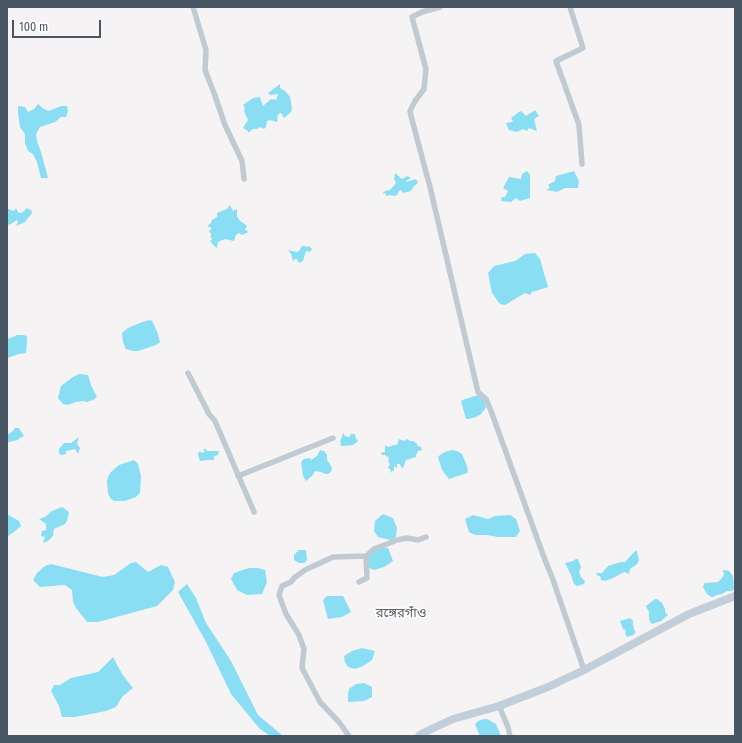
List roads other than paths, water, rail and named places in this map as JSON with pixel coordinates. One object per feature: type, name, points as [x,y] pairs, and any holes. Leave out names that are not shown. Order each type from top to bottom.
[{"type":"street","points":[[193,7],[206,50],[205,70],[225,126],[242,161],[244,180]]},
{"type":"street","points":[[440,7],[422,12],[412,17],[426,69],[424,89],[410,111],[411,116],[430,187],[478,392],[486,399],[491,411],[552,577],[584,670]]},
{"type":"street","points":[[570,7],[583,48],[556,61],[579,125],[582,164]]},
{"type":"street","points":[[188,373],[206,408],[215,421],[254,512]]},
{"type":"street","points":[[238,476],[333,438]]},
{"type":"street","points":[[349,736],[320,702],[302,668],[304,649],[286,614],[279,595],[282,586],[291,582],[305,570],[333,557],[366,556],[374,549],[397,540],[407,538],[418,540],[426,537]]},
{"type":"street","points":[[359,582],[367,578],[366,556]]},
{"type":"street","points":[[419,736],[453,719],[499,706],[548,687],[584,670],[689,614],[735,596]]},
{"type":"street","points":[[499,706],[508,727],[510,736]]},
{"type":"water","points":[[280,84],[280,88],[290,97],[292,108],[291,112],[284,118],[281,113],[278,114],[277,122],[270,120],[267,121],[264,129],[260,127],[253,129],[248,133],[248,131],[243,128],[248,120],[243,105],[253,98],[260,97],[263,106],[271,99],[276,100],[278,94],[270,95],[268,93]]},
{"type":"water","points":[[38,104],[49,111],[61,106],[67,106],[68,111],[66,117],[61,117],[55,122],[40,127],[36,134],[48,178],[41,178],[37,162],[33,154],[28,151],[25,143],[25,134],[20,127],[18,106],[25,107],[28,112],[34,109]]},
{"type":"water","points":[[535,110],[539,116],[534,119],[537,131],[529,128],[527,131],[523,129],[517,132],[509,130],[506,123],[513,121],[511,118],[521,111],[526,116]]},
{"type":"water","points":[[527,171],[530,175],[530,198],[520,201],[516,198],[511,202],[501,201],[502,197],[505,197],[508,191],[503,188],[509,177],[521,179],[522,174]]},
{"type":"water","points":[[574,171],[579,181],[578,188],[565,188],[557,192],[546,190],[550,188],[548,185],[555,181],[556,176]]},
{"type":"water","points":[[395,173],[402,179],[407,176],[411,178],[406,182],[416,179],[418,183],[411,191],[403,193],[401,190],[397,195],[393,196],[386,196],[386,193],[382,194],[385,191],[390,190],[396,183],[394,179]]},
{"type":"water","points":[[230,205],[233,211],[237,209],[237,216],[239,220],[247,226],[245,230],[249,232],[242,235],[239,233],[236,235],[234,241],[225,239],[218,242],[217,248],[210,241],[212,238],[210,237],[211,234],[209,231],[212,228],[207,226],[217,217],[217,213],[227,209]]},
{"type":"water","points":[[16,208],[20,213],[27,208],[30,210],[31,209],[32,213],[25,222],[16,226],[18,222],[17,220],[7,225],[8,209],[14,211]]},
{"type":"water","points":[[302,246],[309,246],[312,249],[310,252],[306,251],[303,261],[299,263],[297,259],[295,259],[293,261],[288,250],[297,252]]},
{"type":"water","points":[[535,253],[540,259],[548,287],[532,292],[530,295],[525,293],[505,305],[500,304],[492,293],[488,273],[494,266],[515,261],[525,254]]},
{"type":"water","points":[[150,320],[157,331],[160,342],[156,345],[138,351],[126,349],[123,342],[123,332],[128,328]]},
{"type":"water","points":[[17,335],[27,336],[26,353],[7,358],[7,339]]},
{"type":"water","points":[[79,374],[88,375],[97,397],[87,402],[76,402],[68,405],[63,404],[58,398],[61,386]]},
{"type":"water","points":[[482,394],[486,407],[485,409],[476,417],[466,419],[461,401]]},
{"type":"water","points":[[15,428],[19,428],[24,436],[7,444],[7,435]]},
{"type":"water","points":[[343,433],[348,437],[351,436],[350,434],[355,434],[356,439],[358,440],[357,442],[353,445],[340,445]]},
{"type":"water","points":[[79,437],[77,444],[80,448],[78,454],[75,449],[66,451],[66,454],[59,454],[59,449],[64,443],[71,443]]},
{"type":"water","points":[[399,439],[404,441],[407,439],[413,441],[421,447],[422,450],[418,451],[416,457],[406,460],[403,468],[400,464],[397,464],[397,468],[394,466],[394,470],[390,473],[391,470],[388,468],[390,464],[388,462],[389,458],[381,453],[385,452],[385,445],[388,447],[397,445]]},
{"type":"water","points":[[203,449],[206,449],[207,451],[219,451],[218,455],[214,456],[214,460],[200,461],[198,455],[199,451],[202,453],[205,451]]},
{"type":"water","points":[[320,450],[324,451],[327,455],[327,460],[332,468],[331,472],[325,474],[315,471],[306,481],[303,476],[301,462],[304,459],[310,458],[311,460],[317,456]]},
{"type":"water","points":[[452,450],[462,454],[468,471],[467,473],[449,479],[442,470],[438,457],[445,452]]},
{"type":"water","points":[[134,460],[138,464],[141,476],[140,493],[136,497],[125,501],[114,501],[110,498],[108,493],[108,477],[119,465]]},
{"type":"water","points":[[62,507],[69,512],[67,521],[65,524],[54,529],[53,536],[48,541],[43,543],[45,537],[41,536],[42,531],[46,530],[46,524],[39,519]]},
{"type":"water","points":[[7,514],[19,521],[21,526],[7,537]]},
{"type":"water","points":[[383,514],[393,518],[397,528],[396,537],[391,540],[378,537],[374,531],[375,521]]},
{"type":"water","points":[[473,515],[488,519],[495,516],[510,515],[516,519],[520,531],[516,537],[475,535],[469,532],[465,519]]},
{"type":"water","points":[[379,547],[388,548],[393,561],[384,567],[374,570],[367,567],[369,553]]},
{"type":"water","points":[[299,550],[306,550],[307,560],[305,563],[299,563],[294,560],[294,555]]},
{"type":"water","points":[[636,550],[639,560],[637,564],[630,569],[629,574],[624,572],[605,581],[601,580],[600,576],[596,573],[602,573],[608,566],[625,562]]},
{"type":"water","points":[[578,559],[581,567],[579,572],[581,577],[585,581],[584,584],[577,586],[574,584],[565,563]]},
{"type":"water","points":[[136,562],[148,572],[161,565],[168,567],[175,582],[173,590],[157,606],[98,622],[87,622],[73,602],[72,590],[65,585],[40,587],[33,580],[37,573],[45,566],[51,564],[103,577],[114,575],[131,563]]},
{"type":"water","points":[[249,568],[265,570],[267,582],[262,594],[247,595],[237,590],[231,579],[234,573]]},
{"type":"water","points":[[723,570],[729,571],[733,576],[734,589],[732,591],[727,591],[711,597],[707,594],[703,587],[704,584],[718,582],[724,575]]},
{"type":"water","points":[[187,584],[196,598],[206,623],[231,661],[258,715],[283,736],[270,736],[259,728],[231,694],[206,642],[178,592]]},
{"type":"water","points":[[327,596],[343,596],[351,612],[342,617],[328,619],[323,600]]},
{"type":"water","points":[[655,599],[662,603],[665,612],[668,615],[661,621],[652,624],[649,619],[649,612],[646,606]]},
{"type":"water","points":[[630,618],[633,621],[634,630],[636,632],[627,637],[625,633],[626,630],[623,629],[620,621]]},
{"type":"water","points":[[362,648],[375,651],[372,660],[355,669],[348,667],[344,656],[352,651]]},
{"type":"water","points":[[113,657],[122,674],[133,688],[122,697],[116,707],[106,711],[75,717],[62,717],[59,706],[51,691],[54,685],[60,685],[71,678],[98,672]]},
{"type":"water","points":[[364,683],[372,687],[372,697],[364,701],[348,702],[349,689],[356,684]]},
{"type":"water","points":[[484,719],[496,724],[501,736],[480,736],[475,724]]},
{"type":"district","name":"রঙ্গেরগাঁও","points":[[401,613]]}]
